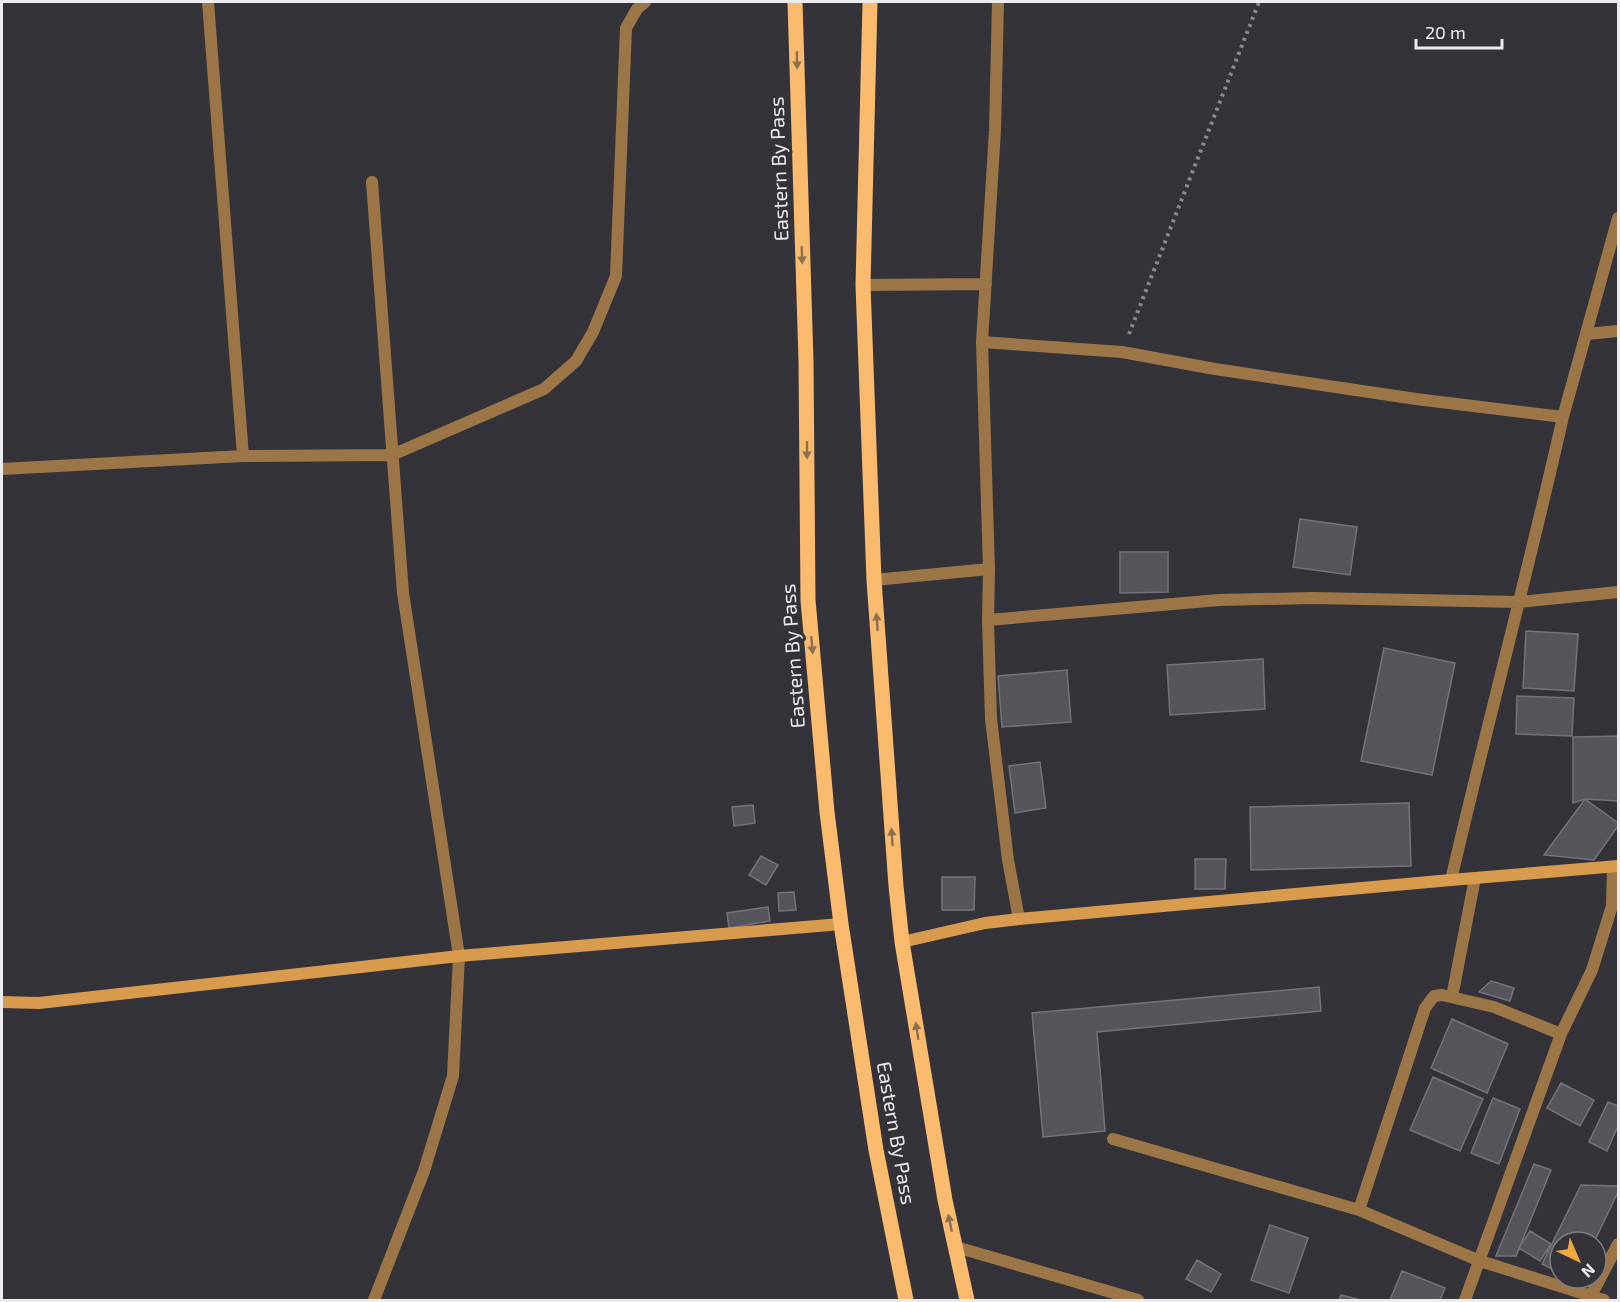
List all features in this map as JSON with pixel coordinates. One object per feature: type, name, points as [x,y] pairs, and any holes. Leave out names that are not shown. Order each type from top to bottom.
[{"type":"main road","name":"Eastern By Pass","points":[[795,2],[807,361],[808,600],[827,812],[841,924],[876,1150],[906,1300]]},
{"type":"main road","name":"Eastern By Pass","points":[[870,2],[863,285],[874,580],[896,886],[902,942],[945,1200],[967,1300]]},
{"type":"street","points":[[208,2],[243,456]]},
{"type":"street","points":[[2,469],[243,456],[392,454],[544,389],[576,361],[593,332],[616,276],[626,28],[637,9],[645,2]]},
{"type":"street","points":[[998,2],[995,130],[982,342],[989,569],[988,620],[991,719],[1008,860],[1019,919]]},
{"type":"street","points":[[372,182],[403,592],[459,956],[453,1076],[424,1171],[374,1300]]},
{"type":"street","points":[[1451,880],[1488,723],[1536,538],[1563,417],[1618,218]]},
{"type":"street","points":[[863,285],[986,284]]},
{"type":"street","points":[[1587,334],[1618,331]]},
{"type":"street","points":[[982,342],[1122,352],[1215,369],[1416,399],[1563,417]]},
{"type":"street","points":[[874,580],[989,569]]},
{"type":"street","points":[[988,620],[1219,600],[1313,598],[1519,602],[1618,592]]},
{"type":"street","points":[[902,942],[985,923],[1019,919],[1616,866],[1612,906],[1592,970],[1560,1034],[1465,1300]]},
{"type":"street","points":[[1452,997],[1475,878]]},
{"type":"street","points":[[2,1002],[39,1003],[459,956],[841,924]]},
{"type":"street","points":[[1359,1210],[1425,1008],[1434,996],[1442,995],[1494,1007],[1560,1034]]},
{"type":"street","points":[[1113,1139],[1359,1210],[1480,1261],[1604,1300]]},
{"type":"street","points":[[1591,1296],[1618,1244]]},
{"type":"street","points":[[956,1246],[1138,1300]]},
{"type":"path","points":[[1122,352],[1259,2]]},
{"type":"building","points":[[1300,519],[1357,527],[1350,575],[1293,567]]},
{"type":"building","points":[[1120,552],[1168,552],[1168,592],[1120,593]]},
{"type":"building","points":[[1526,631],[1578,634],[1574,691],[1523,688]]},
{"type":"building","points":[[1384,648],[1455,663],[1432,775],[1361,761]]},
{"type":"building","points":[[1263,659],[1265,709],[1170,715],[1167,665]]},
{"type":"building","points":[[1067,670],[1071,722],[1002,727],[998,676]]},
{"type":"building","points":[[1517,696],[1574,698],[1572,736],[1516,734]]},
{"type":"building","points":[[1618,736],[1618,801],[1585,799],[1573,803],[1573,737]]},
{"type":"building","points":[[1040,762],[1046,808],[1015,813],[1009,766]]},
{"type":"building","points":[[1585,799],[1618,823],[1594,860],[1544,855]]},
{"type":"building","points":[[1409,803],[1411,866],[1251,870],[1250,807]]},
{"type":"building","points":[[753,805],[755,823],[734,826],[732,807]]},
{"type":"building","points":[[761,856],[778,865],[766,885],[749,875]]},
{"type":"building","points":[[1195,859],[1226,859],[1225,889],[1195,889]]},
{"type":"building","points":[[942,877],[975,877],[974,910],[942,910]]},
{"type":"building","points":[[794,892],[796,910],[779,911],[778,893]]},
{"type":"building","points":[[768,907],[770,921],[729,928],[727,913]]},
{"type":"building","points":[[1491,981],[1514,988],[1510,1001],[1479,992]]},
{"type":"building","points":[[1319,987],[1321,1011],[1097,1032],[1105,1131],[1043,1137],[1032,1013]]},
{"type":"building","points":[[1452,1019],[1508,1044],[1487,1093],[1431,1068]]},
{"type":"building","points":[[1433,1077],[1483,1099],[1460,1151],[1410,1130]]},
{"type":"building","points":[[1561,1083],[1594,1100],[1580,1126],[1547,1108]]},
{"type":"building","points":[[1493,1098],[1520,1109],[1499,1164],[1471,1153]]},
{"type":"building","points":[[1608,1102],[1618,1106],[1618,1126],[1607,1151],[1589,1142]]},
{"type":"building","points":[[1534,1164],[1551,1170],[1516,1256],[1496,1256]]},
{"type":"building","points":[[1581,1185],[1618,1186],[1618,1192],[1600,1230],[1559,1230]]},
{"type":"building","points":[[1270,1225],[1308,1238],[1289,1293],[1251,1280]]},
{"type":"building","points":[[1530,1231],[1548,1242],[1548,1249],[1540,1261],[1519,1248]]},
{"type":"building","points":[[1548,1252],[1548,1267],[1542,1264]]},
{"type":"building","points":[[1197,1260],[1221,1274],[1211,1292],[1186,1279]]},
{"type":"building","points":[[1402,1271],[1445,1288],[1440,1300],[1390,1300]]},
{"type":"building","points":[[1341,1295],[1361,1300],[1339,1300]]}]
